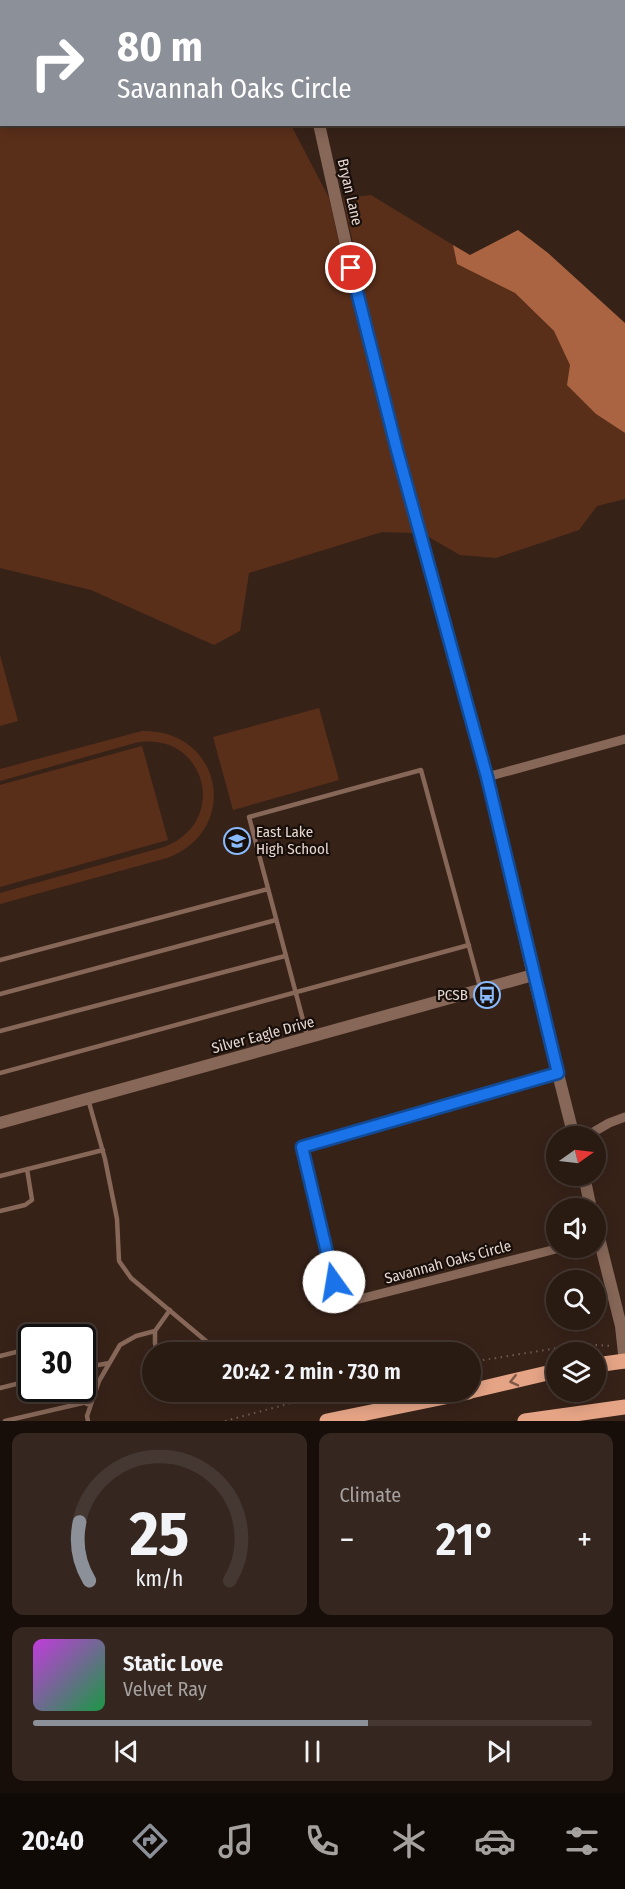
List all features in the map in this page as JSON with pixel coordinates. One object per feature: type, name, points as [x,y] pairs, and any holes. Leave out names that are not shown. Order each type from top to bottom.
[{"type":"main road","points":[[606,1363],[625,1358]]},
{"type":"main road","points":[[481,1389],[546,1373]]},
{"type":"main road","points":[[327,1421],[421,1402]]},
{"type":"main road","points":[[525,1421],[625,1407]]},
{"type":"street","name":"Bryan Lane","points":[[319,126],[358,297],[487,777],[571,1126]]},
{"type":"street","points":[[487,777],[625,740]]},
{"type":"street","name":"Silver Eagle Drive","points":[[0,1123],[533,975]]},
{"type":"street","name":"Savannah Oaks Circle","points":[[546,1252],[340,1304],[302,1147],[558,1073]]},
{"type":"street","points":[[604,1126],[625,1117]]},
{"type":"street","points":[[603,1258],[621,1326],[625,1358]]},
{"type":"lane","points":[[308,1038],[249,817],[421,770],[481,990]]},
{"type":"lane","points":[[0,960],[268,889]]},
{"type":"lane","points":[[0,994],[276,920]]},
{"type":"lane","points":[[0,1073],[469,945]]},
{"type":"lane","points":[[0,1031],[285,956]]},
{"type":"lane","points":[[88,1099],[103,1150],[117,1219],[119,1261],[131,1278],[207,1342]]},
{"type":"lane","points":[[0,1176],[103,1150]]},
{"type":"lane","points":[[0,1211],[25,1205],[32,1200],[27,1169]]},
{"type":"lane","points":[[155,1342],[155,1331],[170,1310]]},
{"type":"lane","points":[[88,1421],[87,1416],[99,1381],[120,1345],[136,1336],[155,1331]]},
{"type":"lane","points":[[0,1356],[18,1352]]},
{"type":"lane","points":[[96,1365],[109,1363]]},
{"type":"lane","points":[[0,1388],[18,1384]]},
{"type":"lane","points":[[5,1421],[87,1402],[89,1410]]},
{"type":"path","points":[[481,1360],[582,1344],[625,1358]]},
{"type":"path","points":[[225,1421],[295,1402]]},
{"type":"shaded area","points":[[0,126],[292,126],[329,198],[354,310],[413,533],[382,532],[249,573],[240,631],[214,645],[91,590],[0,568]]},
{"type":"shaded area","points":[[371,195],[453,245],[457,264],[515,293],[554,331],[596,414],[625,433],[625,499],[597,506],[579,530],[496,558],[460,555],[427,536],[367,307],[343,198]]},
{"type":"shaded area","points":[[518,230],[548,253],[625,323],[625,433],[596,414],[567,385],[570,365],[554,331],[515,293],[457,264],[453,245],[470,255]]},
{"type":"shaded area","points":[[0,655],[18,721],[0,726]]},
{"type":"shaded area","points":[[319,708],[339,780],[233,810],[213,737]]},
{"type":"shaded area","points":[[142,731],[169,735],[190,746],[205,763],[213,783],[213,805],[206,826],[191,844],[167,858],[0,904],[0,893],[164,847],[185,835],[198,818],[203,799],[201,780],[193,763],[178,750],[159,742],[135,743],[0,781],[0,769]]},
{"type":"shaded area","points":[[142,746],[168,840],[0,887],[0,785]]},
{"type":"place","name":"East Lake High School","points":[[237,841]]},
{"type":"place","name":"PCSB","points":[[487,995]]},
{"type":"route","points":[[334,1282],[302,1147],[558,1073],[487,777],[397,450],[351,268]]}]
